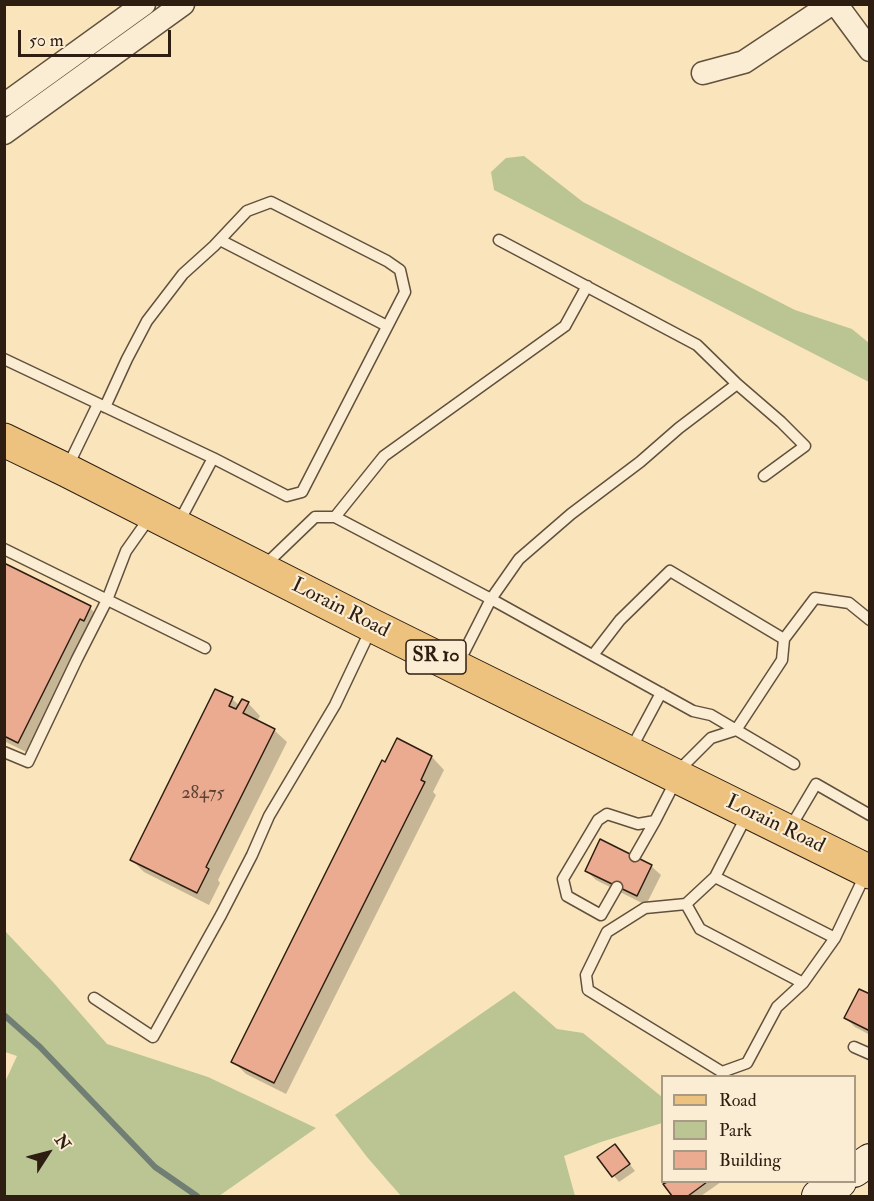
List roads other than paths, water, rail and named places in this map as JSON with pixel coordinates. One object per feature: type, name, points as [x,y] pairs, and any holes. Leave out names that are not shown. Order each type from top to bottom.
[{"type":"main road","name":"Lorain Road","points":[[4,440],[868,872]]},
{"type":"street","points":[[7,118],[144,4]]},
{"type":"street","points":[[7,118],[183,4]]},
{"type":"street","points":[[703,73],[744,62],[833,4],[870,50]]},
{"type":"street","points":[[856,1170],[870,1160]]},
{"type":"street","points":[[818,1197],[839,1183]]},
{"type":"lane","points":[[4,359],[102,405],[213,458],[287,496],[302,492],[405,292],[400,270],[387,261],[271,202],[247,211],[183,274],[147,321],[102,405],[66,470]]},
{"type":"lane","points":[[220,240],[387,326]]},
{"type":"lane","points":[[499,240],[697,345],[805,446],[764,476]]},
{"type":"lane","points":[[335,517],[384,456],[565,326],[586,286]]},
{"type":"lane","points":[[456,667],[491,599],[519,559],[571,514],[737,384]]},
{"type":"lane","points":[[4,752],[28,762],[107,600],[126,551],[165,520],[213,458]]},
{"type":"lane","points":[[261,569],[315,518],[335,517],[491,599],[693,711],[711,715],[794,764]]},
{"type":"lane","points":[[4,549],[205,648]]},
{"type":"lane","points":[[593,655],[620,620],[670,571],[784,639]]},
{"type":"lane","points":[[635,856],[655,821],[676,776],[711,738],[736,730],[782,660],[784,639],[815,598],[849,603],[870,620]]},
{"type":"lane","points":[[94,998],[153,1036],[216,925],[269,816],[335,705],[373,626]]},
{"type":"lane","points":[[629,753],[661,693]]},
{"type":"lane","points":[[788,832],[816,784],[870,814]]},
{"type":"lane","points":[[749,812],[715,877],[686,904],[645,908],[607,932],[586,975],[588,990],[722,1072],[747,1063],[777,1007],[803,983],[835,938],[868,872]]},
{"type":"lane","points":[[617,887],[601,915],[567,896],[563,879],[598,820],[607,814],[638,824],[655,821]]},
{"type":"lane","points":[[715,877],[835,938]]},
{"type":"lane","points":[[686,904],[700,929],[803,983]]},
{"type":"lane","points":[[854,1047],[870,1054]]},
{"type":"waterway","points":[[4,1015],[40,1047],[155,1167],[197,1196]]}]
